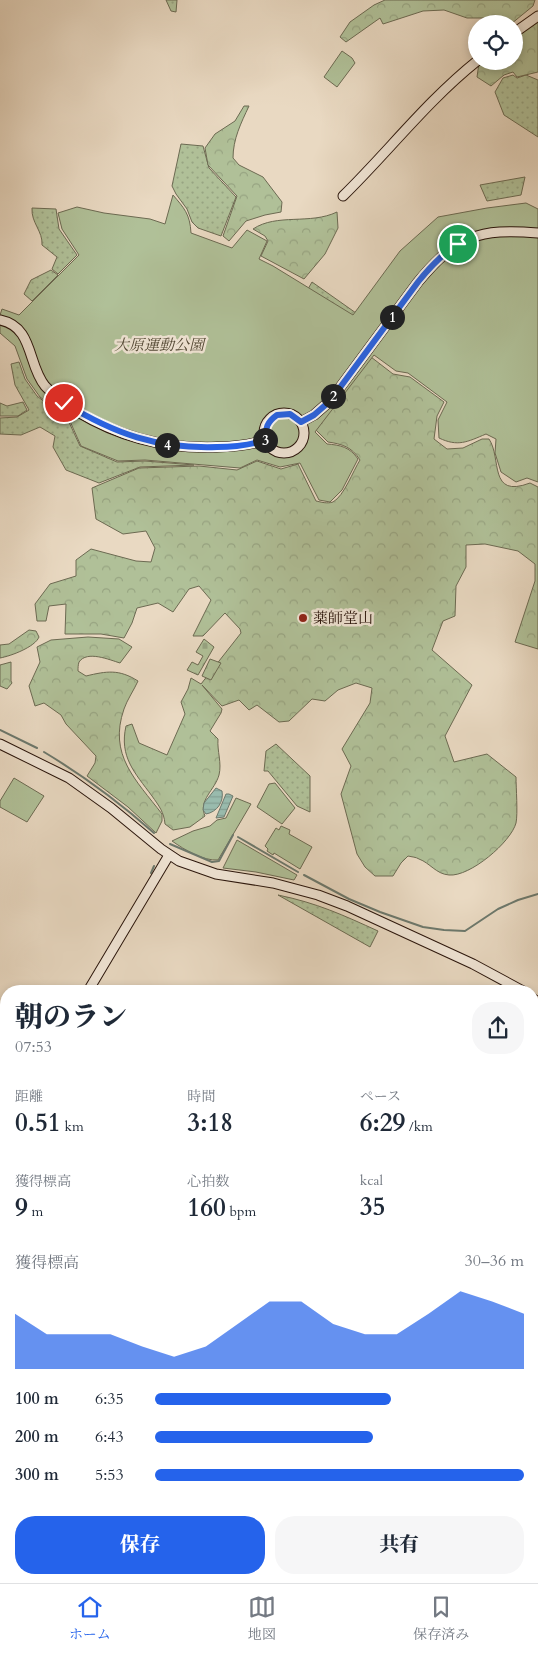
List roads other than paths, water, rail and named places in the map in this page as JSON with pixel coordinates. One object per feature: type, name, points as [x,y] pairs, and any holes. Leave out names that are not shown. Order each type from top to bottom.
[{"type":"street","points":[[523,27],[538,16]]},
{"type":"street","points":[[343,196],[371,169],[445,89],[468,69]]},
{"type":"street","points":[[301,422],[314,415],[330,401],[418,282],[432,264],[446,251],[476,236],[499,231],[538,233]]},
{"type":"street","points":[[0,320],[17,328],[26,339],[34,365],[45,385],[64,403],[89,418],[119,432],[176,447],[235,446],[266,440]]},
{"type":"street","points":[[290,414],[301,422],[304,429],[302,442],[292,451],[279,452],[273,449],[266,440],[265,431],[267,424],[277,415],[290,414]]},
{"type":"street","points":[[0,744],[69,778],[179,861],[216,874],[273,883],[318,895],[347,906],[473,964],[512,985]]},
{"type":"street","points":[[92,985],[169,855]]},
{"type":"waterway","points":[[0,730],[37,748]]},
{"type":"waterway","points":[[44,752],[101,790],[154,833]]},
{"type":"waterway","points":[[170,844],[212,862],[219,861],[233,835]]},
{"type":"waterway","points":[[238,837],[298,872]]},
{"type":"waterway","points":[[151,873],[154,866]]},
{"type":"waterway","points":[[304,875],[349,899],[380,912],[423,927],[444,930],[465,931],[498,909],[538,894]]},
{"type":"place","name":"薬師堂山","points":[[303,618]]},
{"type":"park label","name":"大原運動公園","points":[[159,345]]}]
